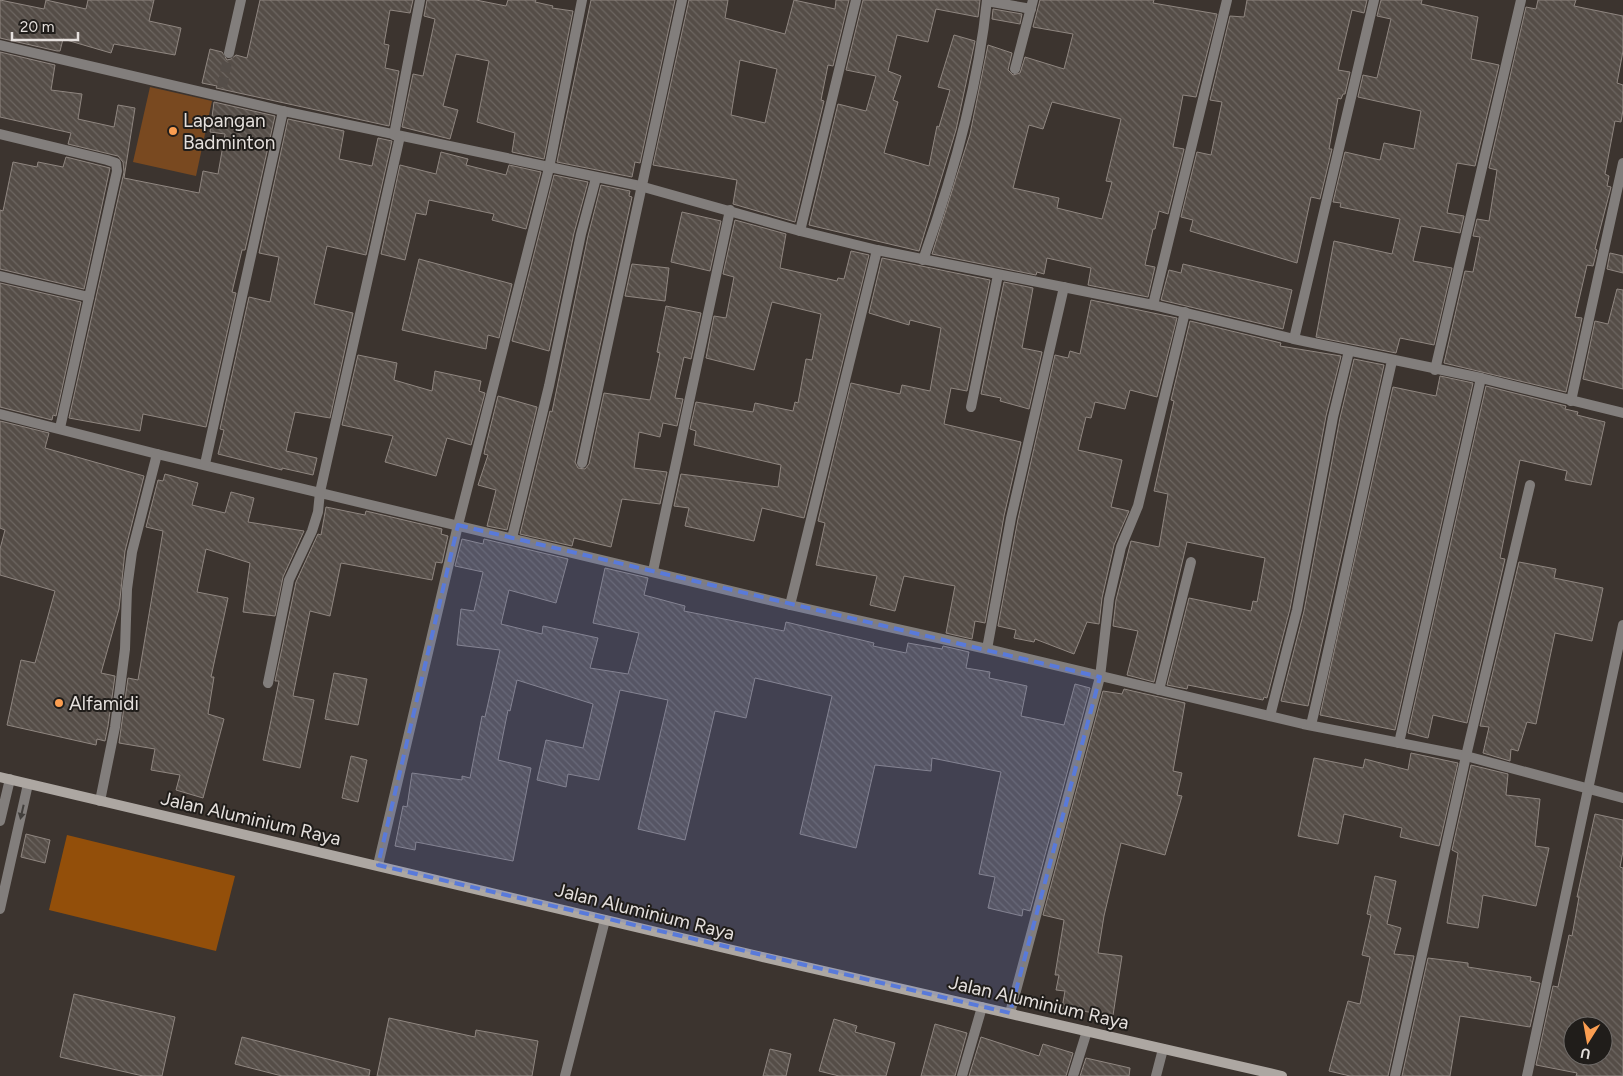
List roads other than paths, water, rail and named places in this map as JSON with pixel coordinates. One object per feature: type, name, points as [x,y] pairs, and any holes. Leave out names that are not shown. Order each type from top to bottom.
[{"type":"main road","name":"Jalan Aluminium Raya","points":[[5,778],[605,920],[1282,1076]]},
{"type":"street","points":[[229,53],[241,0]]},
{"type":"street","points":[[268,683],[289,580],[312,531],[318,512],[320,492],[397,136],[420,0]]},
{"type":"street","points":[[378,866],[458,526],[549,168],[582,0]]},
{"type":"street","points":[[582,463],[640,186],[682,0]]},
{"type":"street","points":[[800,231],[856,0]]},
{"type":"street","points":[[923,260],[944,202],[960,146],[984,36],[987,0],[1032,5],[1015,69]]},
{"type":"street","points":[[1153,304],[1227,0]]},
{"type":"street","points":[[1294,339],[1374,0]]},
{"type":"street","points":[[1435,370],[1521,0]]},
{"type":"street","points":[[0,45],[221,92],[283,111],[640,186],[800,231],[878,250],[1153,304],[1294,339],[1435,370],[1481,378],[1623,413]]},
{"type":"street","points":[[205,464],[283,111]]},
{"type":"street","points":[[0,134],[116,163],[117,171],[60,428]]},
{"type":"street","points":[[1571,400],[1623,163]]},
{"type":"street","points":[[512,538],[549,386],[581,234],[596,178]]},
{"type":"street","points":[[653,571],[730,210]]},
{"type":"street","points":[[790,605],[878,250]]},
{"type":"street","points":[[971,408],[998,275]]},
{"type":"street","points":[[0,276],[89,297]]},
{"type":"street","points":[[987,649],[1011,518],[1064,287]]},
{"type":"street","points":[[1010,1013],[1100,676],[1110,599],[1121,547],[1138,506],[1185,312]]},
{"type":"street","points":[[1270,716],[1297,610],[1333,417],[1349,351]]},
{"type":"street","points":[[1311,725],[1349,565],[1392,360]]},
{"type":"street","points":[[1399,743],[1481,378]]},
{"type":"street","points":[[0,414],[157,454],[790,605],[987,649],[1270,716],[1466,756],[1587,790],[1623,798]]},
{"type":"street","points":[[100,800],[115,726],[125,649],[127,590],[132,552],[157,454]]},
{"type":"street","points":[[1396,1076],[1466,756],[1530,485]]},
{"type":"street","points":[[1159,690],[1191,562]]},
{"type":"street","points":[[1527,1076],[1623,625]]},
{"type":"street","points":[[0,821],[5,778]]},
{"type":"street","points":[[0,910],[28,784]]},
{"type":"street","points":[[565,1076],[605,920]]},
{"type":"street","points":[[962,1076],[982,1007]]},
{"type":"street","points":[[1074,1076],[1087,1031]]},
{"type":"street","points":[[1156,1076],[1163,1048]]},
{"type":"tunnel","points":[[222,87],[229,53]]},
{"type":"place","name":"Lapangan Badminton","points":[[173,131]]},
{"type":"place","name":"Alfamidi","points":[[59,703]]}]
